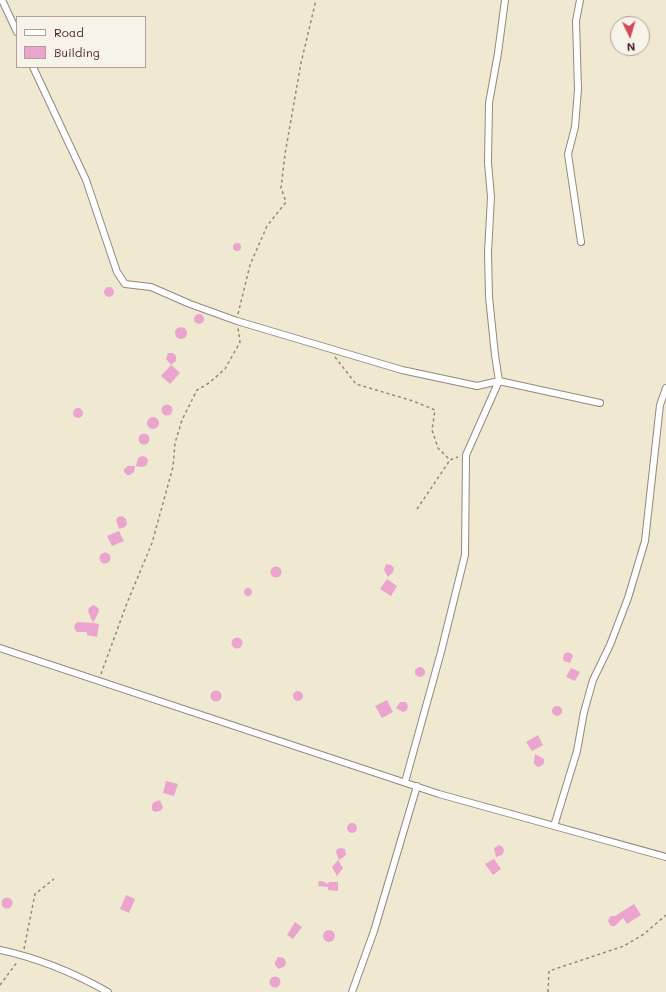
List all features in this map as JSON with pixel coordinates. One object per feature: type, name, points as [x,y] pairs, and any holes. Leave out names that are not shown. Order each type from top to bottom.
[{"type":"street","points":[[2,0],[16,30]]},
{"type":"street","points":[[405,782],[441,652],[465,555],[466,455],[499,381],[489,297],[488,252],[491,197],[488,163],[489,103],[498,54],[505,0]]},
{"type":"street","points":[[580,0],[576,21],[578,89],[575,127],[568,154],[581,242]]},
{"type":"street","points":[[33,68],[86,180],[117,272],[126,284],[151,287],[190,304],[237,321],[402,370],[477,386],[499,381],[600,403]]},
{"type":"street","points":[[554,826],[577,751],[584,712],[594,680],[610,645],[628,598],[645,541],[660,405],[666,388]]},
{"type":"street","points":[[0,648],[417,786],[666,857]]},
{"type":"street","points":[[352,992],[374,931],[417,786]]},
{"type":"street","points":[[0,950],[37,960],[74,975],[108,992]]},
{"type":"path","points":[[99,680],[127,603],[152,543],[173,467],[175,443],[182,420],[197,390],[209,383],[225,369],[240,342],[237,321],[250,265],[266,226],[286,202],[281,188],[285,154],[300,63],[316,0]]},
{"type":"path","points":[[327,347],[356,384],[413,400],[435,410],[432,430],[438,448],[450,460]]},
{"type":"path","points":[[417,509],[450,460],[466,455]]},
{"type":"path","points":[[0,985],[22,955],[34,894],[54,879]]},
{"type":"path","points":[[548,992],[549,971],[624,946],[644,934],[666,915]]},
{"type":"building","points":[[235,243],[239,243],[241,247],[239,251],[235,251],[233,249],[233,245]]},
{"type":"building","points":[[107,287],[111,287],[113,288],[113,296],[107,297],[104,294],[104,290]]},
{"type":"building","points":[[197,314],[201,314],[203,315],[203,323],[197,324],[194,321],[194,317]]},
{"type":"building","points":[[181,327],[185,329],[187,333],[185,337],[181,339],[177,337],[175,333],[177,329]]},
{"type":"building","points":[[168,353],[173,353],[176,356],[176,361],[171,365],[166,359]]},
{"type":"building","points":[[171,365],[180,373],[170,384],[161,376]]},
{"type":"building","points":[[165,405],[169,405],[171,406],[171,414],[165,415],[162,412],[162,408]]},
{"type":"building","points":[[76,408],[80,408],[82,409],[82,417],[76,418],[73,415],[73,411]]},
{"type":"building","points":[[153,417],[157,419],[159,423],[157,427],[153,429],[149,427],[147,423],[149,419]]},
{"type":"building","points":[[142,434],[146,434],[148,435],[148,443],[142,444],[139,441],[139,437]]},
{"type":"building","points":[[142,456],[146,457],[148,460],[147,465],[142,467],[136,466],[138,458]]},
{"type":"building","points":[[128,466],[135,466],[134,472],[130,475],[127,475],[124,472],[124,469]]},
{"type":"building","points":[[122,516],[126,519],[127,524],[125,527],[119,529],[116,520],[118,517]]},
{"type":"building","points":[[119,531],[124,541],[112,546],[107,536]]},
{"type":"building","points":[[103,553],[107,553],[109,554],[109,562],[103,563],[100,560],[100,556]]},
{"type":"building","points":[[386,564],[391,565],[394,568],[393,572],[388,577],[384,570]]},
{"type":"building","points":[[276,566],[280,568],[282,572],[280,576],[276,578],[272,576],[270,572],[272,568]]},
{"type":"building","points":[[387,579],[397,586],[391,596],[380,589]]},
{"type":"building","points":[[246,588],[250,588],[252,592],[250,596],[246,596],[244,594],[244,590]]},
{"type":"building","points":[[94,605],[99,611],[93,623],[88,611],[89,608]]},
{"type":"building","points":[[78,622],[99,624],[97,637],[87,635],[87,632],[77,632],[74,628],[75,624]]},
{"type":"building","points":[[237,637],[241,639],[243,643],[241,647],[237,649],[233,647],[231,643],[233,639]]},
{"type":"building","points":[[568,652],[573,656],[570,663],[564,661],[563,658],[564,654]]},
{"type":"building","points":[[418,667],[422,667],[424,668],[424,676],[418,677],[415,674],[415,670]]},
{"type":"building","points":[[571,668],[580,672],[575,681],[566,677]]},
{"type":"building","points":[[216,690],[220,692],[222,696],[220,700],[216,702],[212,700],[210,696],[212,692]]},
{"type":"building","points":[[296,691],[300,691],[302,692],[302,700],[296,701],[293,698],[293,694]]},
{"type":"building","points":[[387,700],[393,712],[382,718],[375,706]]},
{"type":"building","points":[[400,702],[407,703],[408,707],[406,711],[403,712],[396,708]]},
{"type":"building","points":[[555,706],[559,706],[561,707],[561,715],[555,716],[552,713],[552,709]]},
{"type":"building","points":[[538,735],[543,745],[532,751],[526,742]]},
{"type":"building","points":[[535,754],[544,759],[544,763],[541,766],[538,767],[534,764]]},
{"type":"building","points":[[166,781],[178,784],[174,796],[163,793]]},
{"type":"building","points":[[160,800],[163,808],[160,811],[155,812],[152,810],[152,805],[154,802]]},
{"type":"building","points":[[350,823],[354,823],[356,824],[356,832],[350,833],[347,830],[347,826]]},
{"type":"building","points":[[499,845],[503,847],[504,851],[502,855],[496,857],[494,848]]},
{"type":"building","points":[[337,849],[345,849],[346,854],[339,860],[336,852]]},
{"type":"building","points":[[494,859],[501,869],[493,875],[485,864]]},
{"type":"building","points":[[338,860],[343,868],[337,876],[332,867]]},
{"type":"building","points":[[319,881],[328,884],[329,882],[338,882],[338,891],[328,890],[328,887],[318,886]]},
{"type":"building","points":[[126,895],[135,899],[129,913],[120,909]]},
{"type":"building","points":[[7,897],[11,899],[13,903],[11,907],[7,909],[3,907],[1,903],[3,899]]},
{"type":"building","points":[[634,904],[641,915],[627,924],[623,918],[615,926],[611,926],[608,920],[611,916],[615,916]]},
{"type":"building","points":[[295,922],[302,927],[293,939],[287,935]]},
{"type":"building","points":[[329,930],[333,932],[335,936],[333,940],[329,942],[325,940],[323,936],[325,932]]},
{"type":"building","points":[[278,957],[284,958],[286,962],[285,966],[279,969],[275,965]]},
{"type":"building","points":[[275,976],[279,978],[281,982],[279,986],[275,988],[271,986],[269,982],[271,978]]}]
